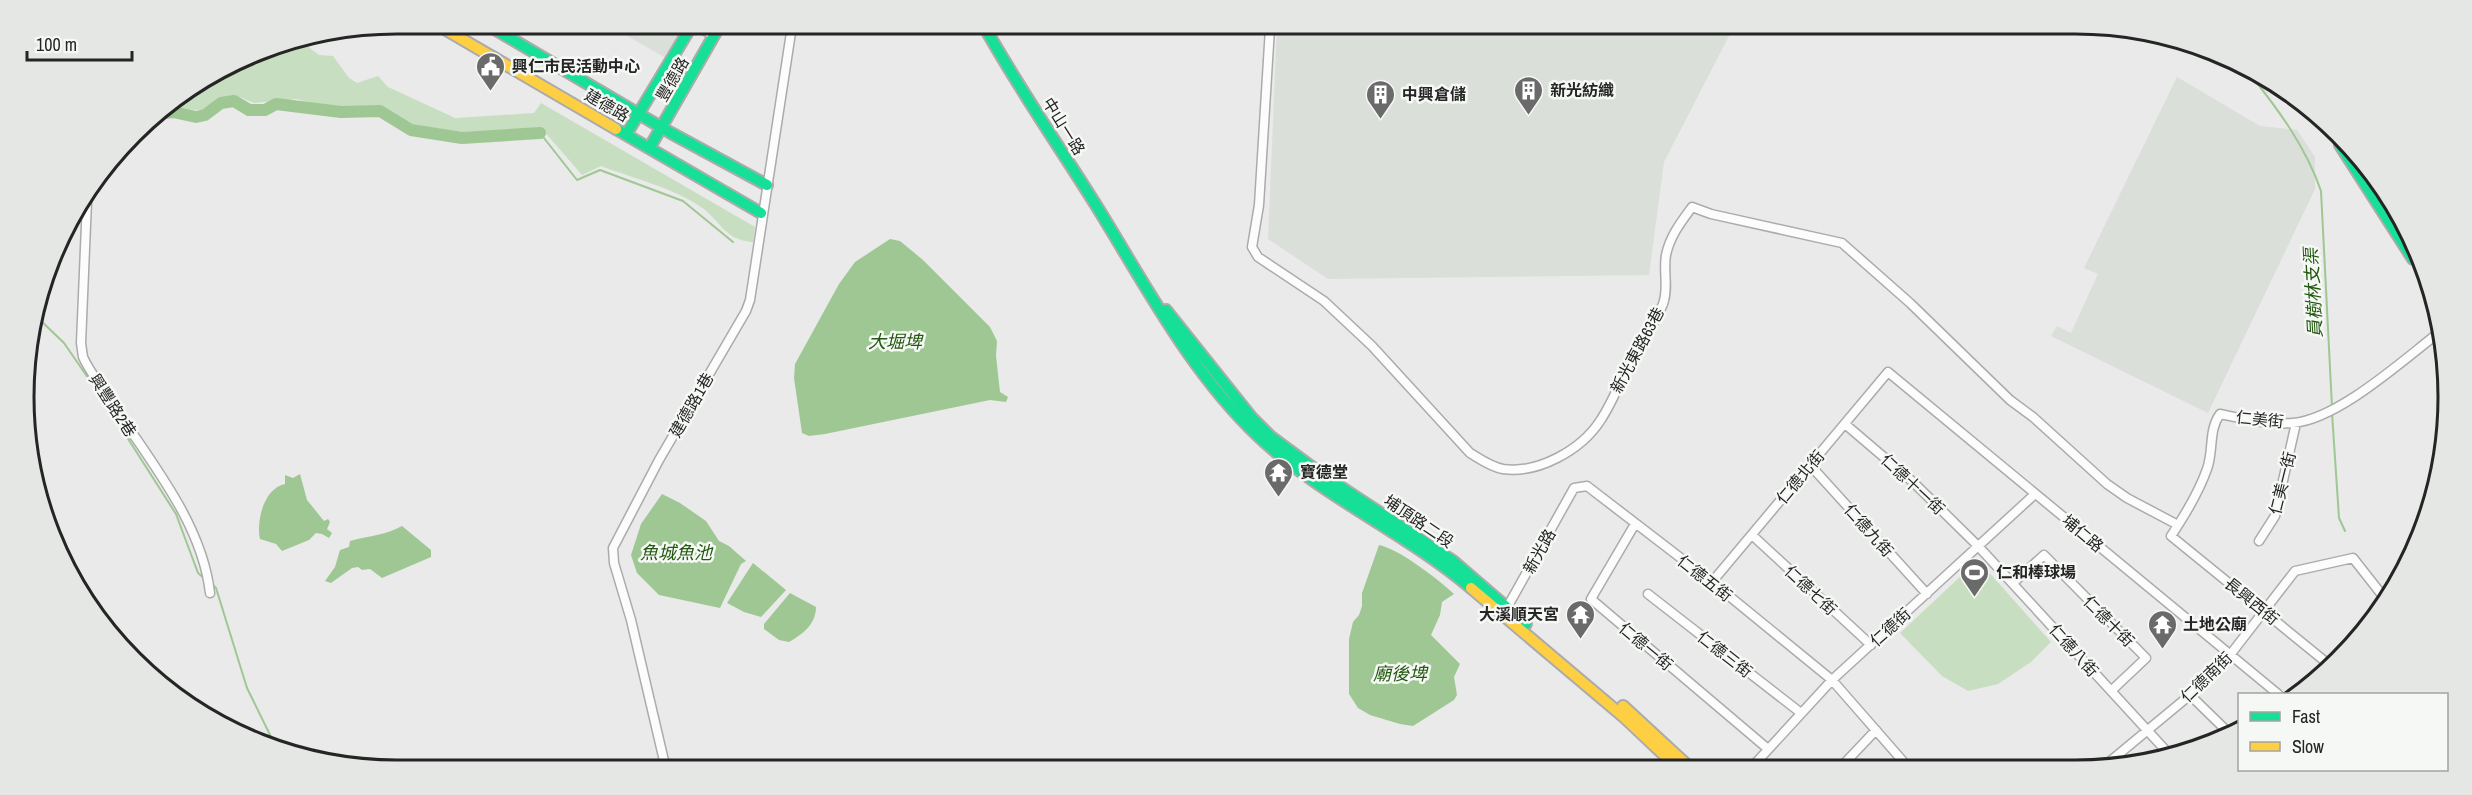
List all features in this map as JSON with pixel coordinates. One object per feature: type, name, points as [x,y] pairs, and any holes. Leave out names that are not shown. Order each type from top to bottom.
[{"type":"street","name":"建德路","points":[[453,34],[761,213]]},
{"type":"street","name":"建德路","points":[[503,34],[661,127],[767,185]]},
{"type":"street","name":"豐德路","points":[[627,134],[688,34]]},
{"type":"street","points":[[710,34],[714,36]]},
{"type":"street","name":"建德路1巷","points":[[664,760],[631,620],[614,563],[613,548],[659,460],[746,311],[752,290],[761,213],[791,34]]},
{"type":"street","name":"中山一路","points":[[989,34],[1118,241]]},
{"type":"street","name":"新光東路63巷","points":[[1270,34],[1259,205],[1252,247],[1258,257],[1324,301],[1372,346],[1470,453],[1483,461],[1507,469],[1534,466],[1571,450],[1600,422],[1632,358],[1662,306],[1667,289],[1666,255],[1674,232],[1692,207],[1711,214],[1842,243],[1918,310],[2010,400],[2033,417],[2107,484],[2127,498],[2178,525]]},
{"type":"street","name":"豐德路","points":[[650,147],[714,36]]},
{"type":"street","points":[[2355,168],[2401,238]]},
{"type":"street","name":"興豐路2巷","points":[[87,210],[81,344],[83,357],[188,523],[204,563],[210,593]]},
{"type":"street","name":"埔頂路二段","points":[[1118,241],[1148,288],[1252,418],[1271,437],[1321,474],[1453,561],[1505,611],[1634,716],[1668,759]]},
{"type":"street","name":"仁美街","points":[[2171,536],[2208,467],[2213,424],[2220,414],[2272,423],[2296,423],[2332,411],[2432,337]]},
{"type":"street","name":"仁德北街","points":[[1712,582],[1888,372]]},
{"type":"street","name":"埔仁路","points":[[1888,372],[2277,693]]},
{"type":"street","name":"仁德十一街","points":[[1845,423],[1913,482],[1979,547]]},
{"type":"street","name":"仁美一街","points":[[2259,541],[2275,516],[2296,423]]},
{"type":"street","name":"仁德九街","points":[[1810,465],[1927,594]]},
{"type":"street","name":"仁德五街","points":[[1574,488],[1587,486],[1712,582],[1832,680],[1902,760]]},
{"type":"street","name":"新光路","points":[[1505,611],[1574,488]]},
{"type":"street","name":"仁德街","points":[[1758,760],[1832,680],[2035,494]]},
{"type":"street","name":"仁德一街","points":[[1635,524],[1591,599],[1768,749]]},
{"type":"street","name":"仁德七街","points":[[1752,535],[1871,645]]},
{"type":"street","name":"長興西街","points":[[2171,536],[2324,660]]},
{"type":"street","name":"仁德八街","points":[[1979,547],[2164,749]]},
{"type":"street","name":"仁德十街","points":[[2013,583],[2044,555],[2146,658],[2111,691]]},
{"type":"street","name":"仁德南街","points":[[2114,758],[2190,695],[2230,655],[2295,571],[2353,558],[2380,593]]},
{"type":"street","name":"仁德三街","points":[[1648,594],[1801,713]]},
{"type":"street","points":[[2190,695],[2224,728]]},
{"type":"street","points":[[1847,760],[1875,730]]},
{"type":"shaded area","points":[[624,34],[679,34],[664,57]]},
{"type":"shaded area","points":[[1277,34],[1730,34],[1664,162],[1649,275],[1328,279],[1268,239]]},
{"type":"shaded area","points":[[307,46],[319,55],[333,56],[349,78],[357,83],[378,76],[388,87],[455,118],[534,113],[541,103],[755,227],[753,242],[743,241],[729,234],[701,207],[666,189],[601,166],[582,175],[542,129],[463,132],[414,125],[384,108],[319,105],[297,99],[254,103],[240,97],[217,102],[202,110],[178,109],[216,83],[237,72]]},
{"type":"shaded area","points":[[2177,77],[2260,126],[2297,130],[2315,157],[2315,189],[2208,413],[2051,336],[2057,326],[2071,333],[2098,274],[2084,268]]},
{"type":"shaded area","name":"仁和棒球場","points":[[1978,560],[2051,642],[2031,662],[1998,684],[1968,691],[1942,676],[1900,633]]},
{"type":"water","name":"大堀埤","points":[[890,239],[900,241],[923,260],[990,327],[997,341],[996,356],[1000,392],[1008,397],[1006,402],[990,400],[825,434],[809,436],[802,433],[794,378],[795,364],[839,284],[855,262]]},
{"type":"water","points":[[300,474],[307,500],[324,521],[328,519],[330,522],[327,529],[332,533],[329,538],[316,533],[309,540],[282,551],[276,544],[260,539],[259,523],[267,498],[278,487],[285,484],[285,475],[293,478]]},
{"type":"water","name":"魚城魚池","points":[[662,494],[706,521],[719,541],[729,546],[746,561],[741,564],[720,608],[659,595],[637,573],[631,555],[641,524]]},
{"type":"water","points":[[402,526],[431,550],[431,557],[382,578],[370,569],[362,570],[358,567],[352,568],[331,583],[325,581],[335,567],[340,550],[349,547],[350,541]]},
{"type":"water","name":"廟後埤","points":[[1379,545],[1407,558],[1454,594],[1442,602],[1440,615],[1431,635],[1460,664],[1454,677],[1457,695],[1454,700],[1413,726],[1370,715],[1358,708],[1349,694],[1349,639],[1353,622],[1362,606],[1362,593]]},
{"type":"water","points":[[753,563],[786,590],[761,617],[744,612],[727,603]]},
{"type":"water","points":[[790,593],[816,607],[814,619],[808,628],[789,642],[779,640],[764,629],[764,624]]},
{"type":"waterway","name":"員樹林支渠","points":[[2258,84],[2290,129],[2308,159],[2321,191],[2332,407]]},
{"type":"waterway","points":[[174,112],[196,117],[205,115],[221,103],[234,101],[249,110],[265,110],[276,104],[341,112],[380,111],[411,130],[462,138],[540,133]]},
{"type":"waterway","points":[[540,133],[577,180],[600,170],[683,201],[733,242]]},
{"type":"waterway","points":[[42,322],[64,343],[176,514],[198,573],[205,579]]},
{"type":"waterway","name":"員樹林支渠","points":[[2332,413],[2339,518],[2345,531]]},
{"type":"waterway","points":[[212,584],[216,588],[247,688],[271,737]]},
{"type":"traffic: fast","points":[[503,34],[671,133],[767,185]]},
{"type":"traffic: fast","points":[[627,133],[687,34]]},
{"type":"traffic: fast","points":[[650,147],[715,34]]},
{"type":"traffic: fast","points":[[989,34],[1171,328],[1212,385],[1234,411],[1258,436],[1309,477],[1419,549],[1471,588]]},
{"type":"traffic: fast","points":[[616,129],[761,213]]},
{"type":"traffic: fast","points":[[2354,167],[2403,243]]},
{"type":"traffic: fast","points":[[1166,310],[1252,418],[1271,437],[1321,474],[1453,561],[1526,624]]},
{"type":"traffic: slow","points":[[453,34],[616,129]]},
{"type":"traffic: slow","points":[[1471,588],[1625,718],[1670,760]]},
{"type":"traffic: slow","points":[[1623,706],[1681,760]]},
{"type":"place","name":"興仁市民活動中心","points":[[491,92]]},
{"type":"place","name":"新光紡織","points":[[1529,116]]},
{"type":"place","name":"中興倉儲","points":[[1381,120]]},
{"type":"place","name":"寶德堂","points":[[1279,498]]},
{"type":"place","name":"仁和棒球場","points":[[1975,598]]},
{"type":"place","name":"大溪順天宮","points":[[1580,640]]},
{"type":"place","name":"土地公廟","points":[[2162,650]]}]
